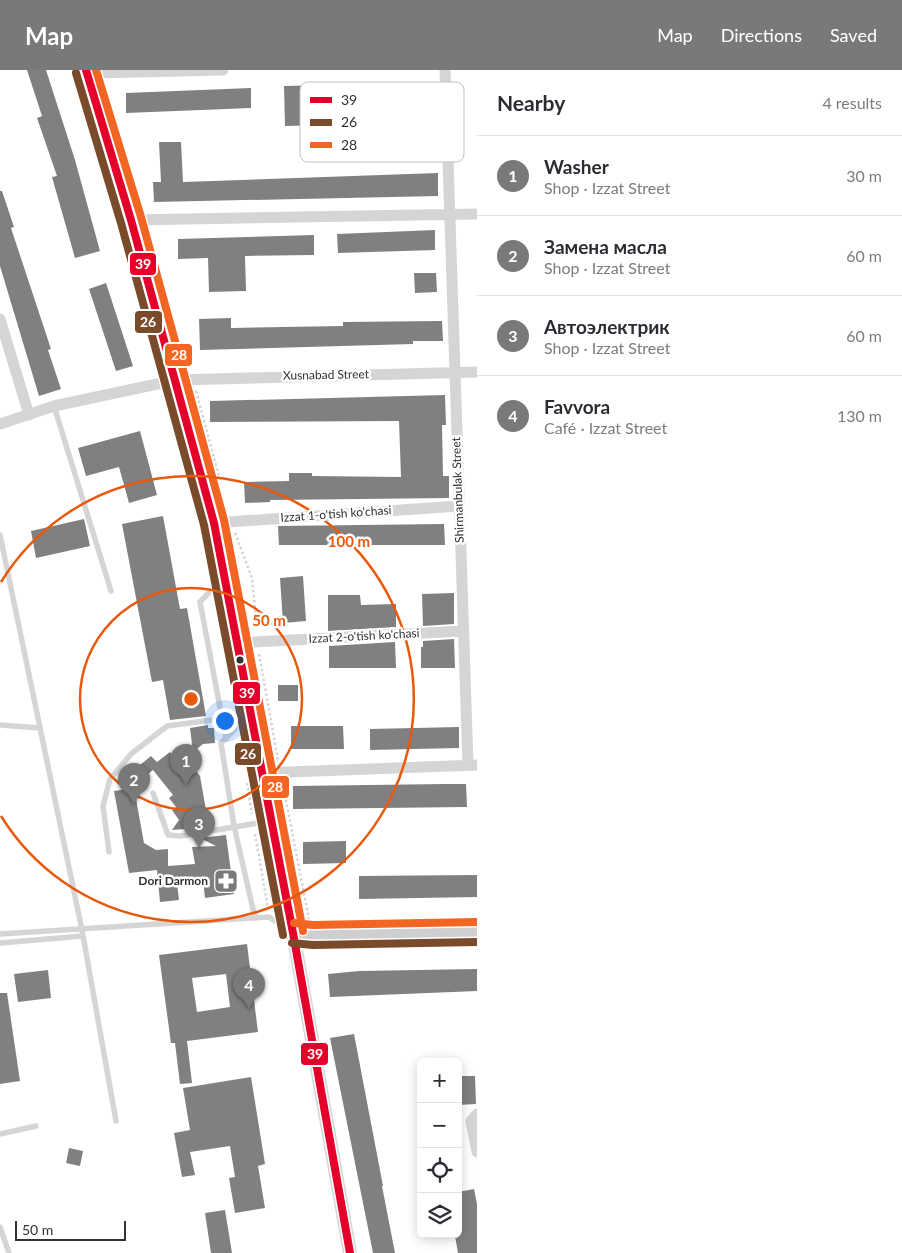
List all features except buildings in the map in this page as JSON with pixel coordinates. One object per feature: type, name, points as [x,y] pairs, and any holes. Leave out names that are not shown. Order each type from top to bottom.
[{"type":"main road","points":[[87,73],[176,380],[214,523],[235,643],[292,933],[313,935],[477,932]]},
{"type":"street","points":[[87,73],[222,70]]},
{"type":"street","name":"Shirmanbulak Street","points":[[447,162],[462,631],[472,765]]},
{"type":"street","points":[[130,220],[477,214]]},
{"type":"street","points":[[0,319],[29,414]]},
{"type":"street","name":"Xusnabad Street","points":[[0,424],[54,406],[176,380],[477,372]]},
{"type":"street","name":"Izzat 1-o'tish ko'chasi","points":[[214,523],[459,506]]},
{"type":"street","name":"Izzat 2-o'tish ko'chasi","points":[[235,643],[462,631]]},
{"type":"street","points":[[262,773],[472,765]]},
{"type":"street","points":[[292,933],[350,1253]]},
{"type":"street","points":[[475,1116],[477,1152]]},
{"type":"lane","points":[[54,406],[111,591]]},
{"type":"lane","points":[[0,535],[82,933],[116,1121]]},
{"type":"lane","points":[[223,577],[200,602],[226,739]]},
{"type":"lane","points":[[109,852],[103,806],[110,779],[131,754],[167,726],[250,714]]},
{"type":"lane","points":[[250,714],[221,743],[234,826],[255,918]]},
{"type":"lane","points":[[0,725],[40,728]]},
{"type":"lane","points":[[153,793],[168,835],[181,836],[270,821]]},
{"type":"lane","points":[[0,943],[82,933],[269,917],[292,933]]},
{"type":"lane","points":[[0,934],[82,933]]},
{"type":"lane","points":[[0,1134],[36,1126]]},
{"type":"lane","points":[[0,1227],[9,1253]]},
{"type":"path","points":[[231,521],[252,578],[258,617],[257,642],[313,935]]},
{"type":"transit line","name":"39","points":[[86,70],[131,220],[214,523],[293,933],[350,1253]]},
{"type":"transit line","name":"28","points":[[96,70],[141,217],[224,520],[303,931]]},
{"type":"transit line","name":"26","points":[[76,73],[121,223],[204,525],[283,935]]},
{"type":"transit line","name":"28","points":[[294,923],[313,925],[477,922]]},
{"type":"transit line","name":"26","points":[[292,943],[313,945],[477,942]]},
{"type":"place","name":"Washer","points":[[186,785]]},
{"type":"place","name":"Замена масла","points":[[134,804]]},
{"type":"place","name":"Автоэлектрик","points":[[199,848]]},
{"type":"place","name":"Dori Darmon","points":[[226,881]]},
{"type":"place","name":"Favvora","points":[[249,1009]]}]
